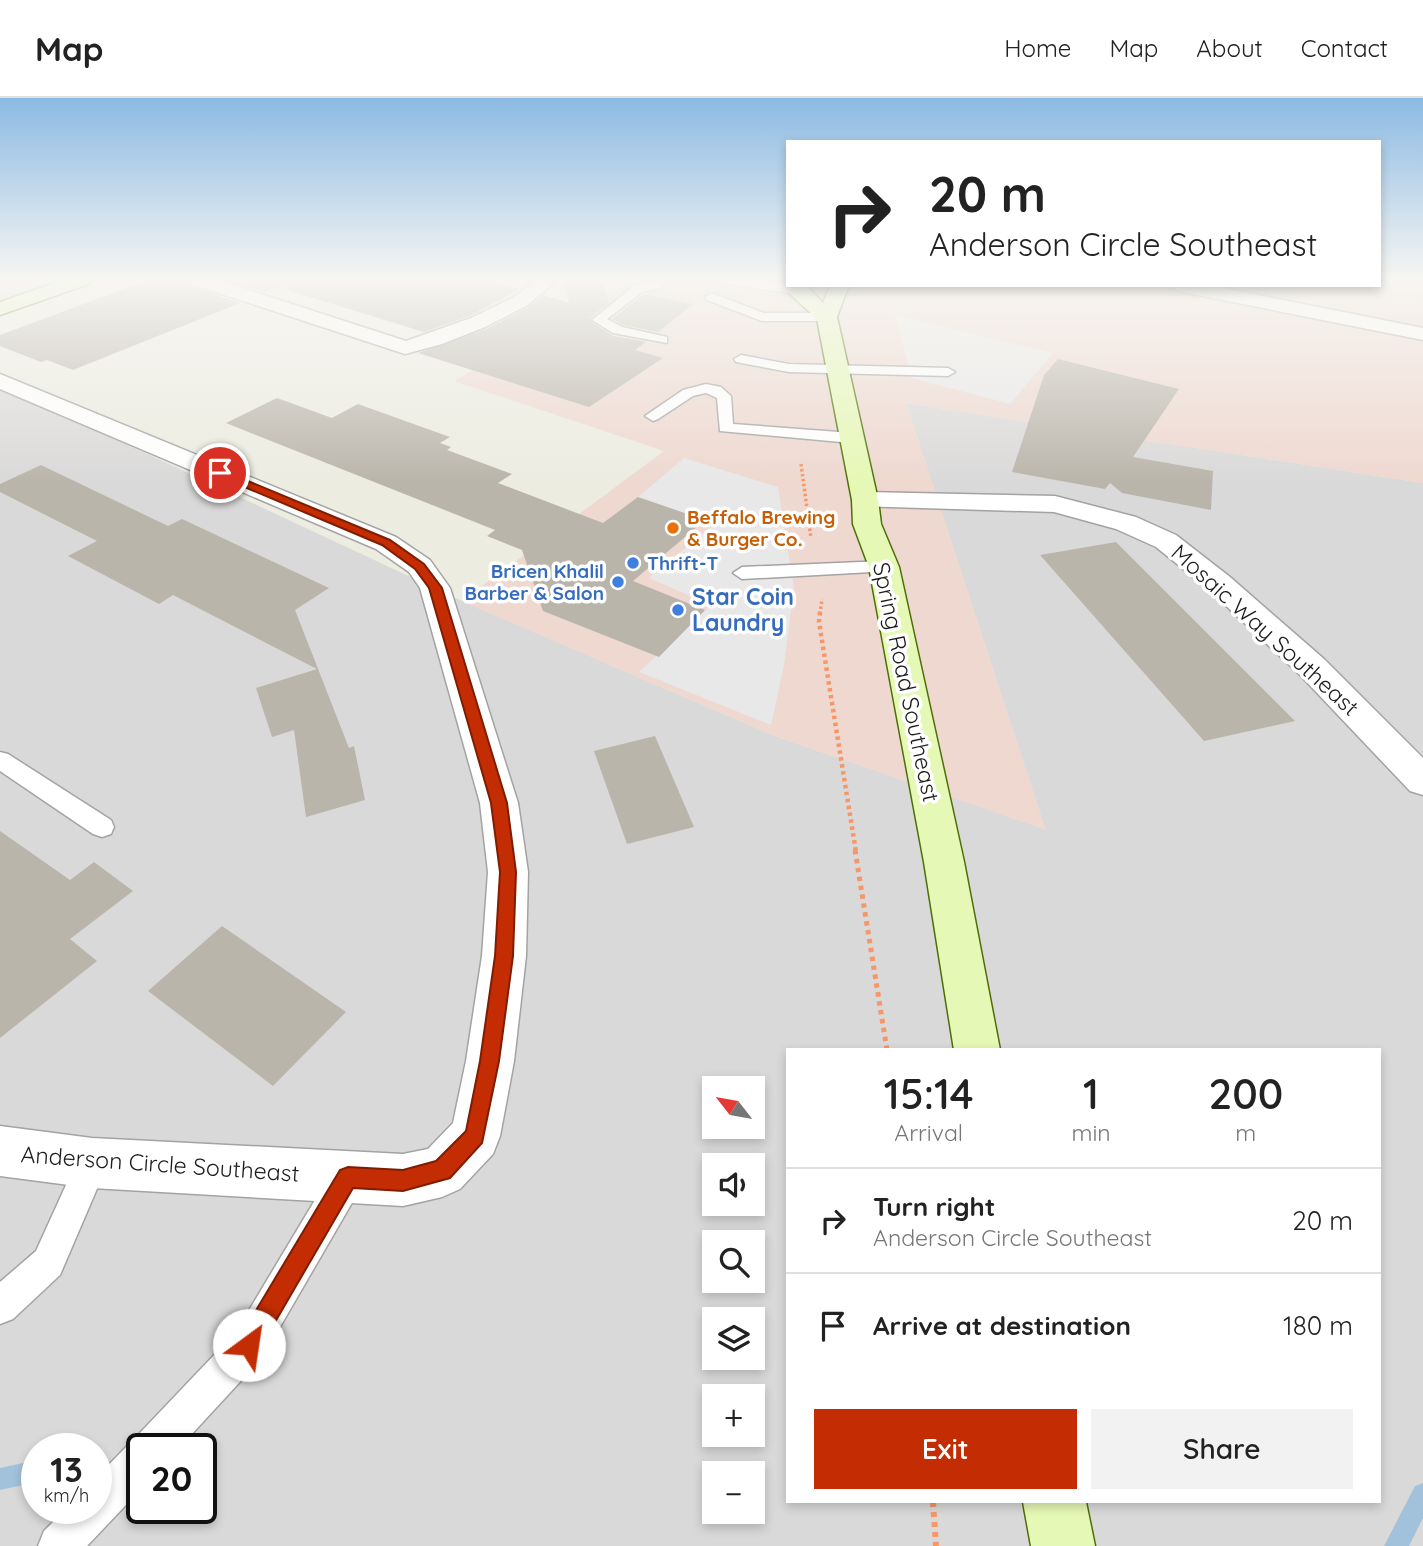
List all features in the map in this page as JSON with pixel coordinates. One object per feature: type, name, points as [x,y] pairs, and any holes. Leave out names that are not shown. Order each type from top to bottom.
[{"type":"main road","name":"Spring Road Southeast","points":[[834,348],[866,512],[884,568],[944,862],[977,1048]]},
{"type":"main road","points":[[1055,1503],[1063,1546]]},
{"type":"street","name":"Anderson Circle Southeast","points":[[0,381],[386,543],[420,566],[435,588],[499,803],[508,872],[504,956],[490,1061],[475,1136],[442,1171],[403,1180],[92,1163],[0,1151]]},
{"type":"street","name":"Mosaic Way Southeast","points":[[866,512],[1060,522],[1084,514],[1126,523],[1166,541],[1312,667],[1423,781]]},
{"type":"lane","points":[[741,359],[789,368],[948,372]]},
{"type":"lane","points":[[653,416],[703,387],[718,390],[724,396],[725,428],[852,438]]},
{"type":"lane","points":[[742,573],[884,568]]},
{"type":"lane","points":[[0,760],[102,827]]},
{"type":"lane","points":[[0,1306],[48,1262],[92,1163]]},
{"type":"lane","points":[[167,1433],[249,1345],[348,1177]]},
{"type":"lane","points":[[112,1491],[126,1477]]},
{"type":"lane","points":[[59,1546],[80,1524]]},
{"type":"path","points":[[798,434],[822,599],[819,622],[887,1048]]},
{"type":"path","points":[[933,1503],[936,1546]]},
{"type":"shaded area","points":[[513,348],[1423,348],[1423,483],[906,403],[1046,830],[775,736],[462,601],[664,451],[454,381]]},
{"type":"shaded area","points":[[904,348],[1030,348],[1053,353],[1010,404],[912,378]]},
{"type":"shaded area","points":[[0,385],[462,601],[775,736],[1045,829],[906,403],[1423,483],[1423,1546],[0,1546]]},
{"type":"shaded area","points":[[684,458],[778,487],[794,589],[784,665],[771,725],[639,672],[711,605],[649,578],[714,524],[638,497]]},
{"type":"building","points":[[4,348],[129,348],[73,370],[47,360],[41,362]]},
{"type":"building","points":[[433,348],[638,348],[635,350],[663,358],[589,407],[418,353]]},
{"type":"building","points":[[1058,359],[1179,389],[1133,457],[1213,471],[1211,510],[1122,493],[1110,483],[1105,489],[1012,472],[1044,375]]},
{"type":"building","points":[[277,398],[332,418],[358,404],[450,437],[440,443],[451,447],[447,450],[512,474],[498,483],[603,523],[638,497],[705,520],[633,581],[705,610],[659,657],[543,611],[522,550],[487,536],[495,530],[226,423]]},
{"type":"building","points":[[41,465],[168,526],[182,519],[329,588],[295,610],[349,748],[354,746],[365,800],[306,817],[294,730],[272,737],[256,688],[317,669],[173,595],[159,604],[68,556],[97,541],[0,492],[0,484]]},
{"type":"building","points":[[1116,542],[1295,721],[1204,741],[1040,555]]},
{"type":"building","points":[[655,736],[694,827],[627,844],[594,751]]},
{"type":"building","points":[[0,831],[70,880],[94,862],[133,891],[70,939],[97,961],[0,1038]]},
{"type":"building","points":[[222,926],[346,1012],[273,1086],[148,991]]},
{"type":"waterway","points":[[0,1479],[21,1474]]},
{"type":"waterway","points":[[1396,1546],[1423,1494]]},
{"type":"place","name":"Beffalo Brewing & Burger Co.","points":[[673,528]]},
{"type":"place","name":"Thrift-T","points":[[633,563]]},
{"type":"place","name":"Bricen Khalil Barber & Salon","points":[[618,582]]},
{"type":"place","name":"Star Coin Laundry","points":[[678,610]]},
{"type":"route","points":[[220,473],[386,543],[420,566],[435,588],[444,613],[486,757],[499,803],[508,872],[504,956],[490,1061],[475,1136],[442,1171],[403,1180],[348,1177],[249,1345]]}]
